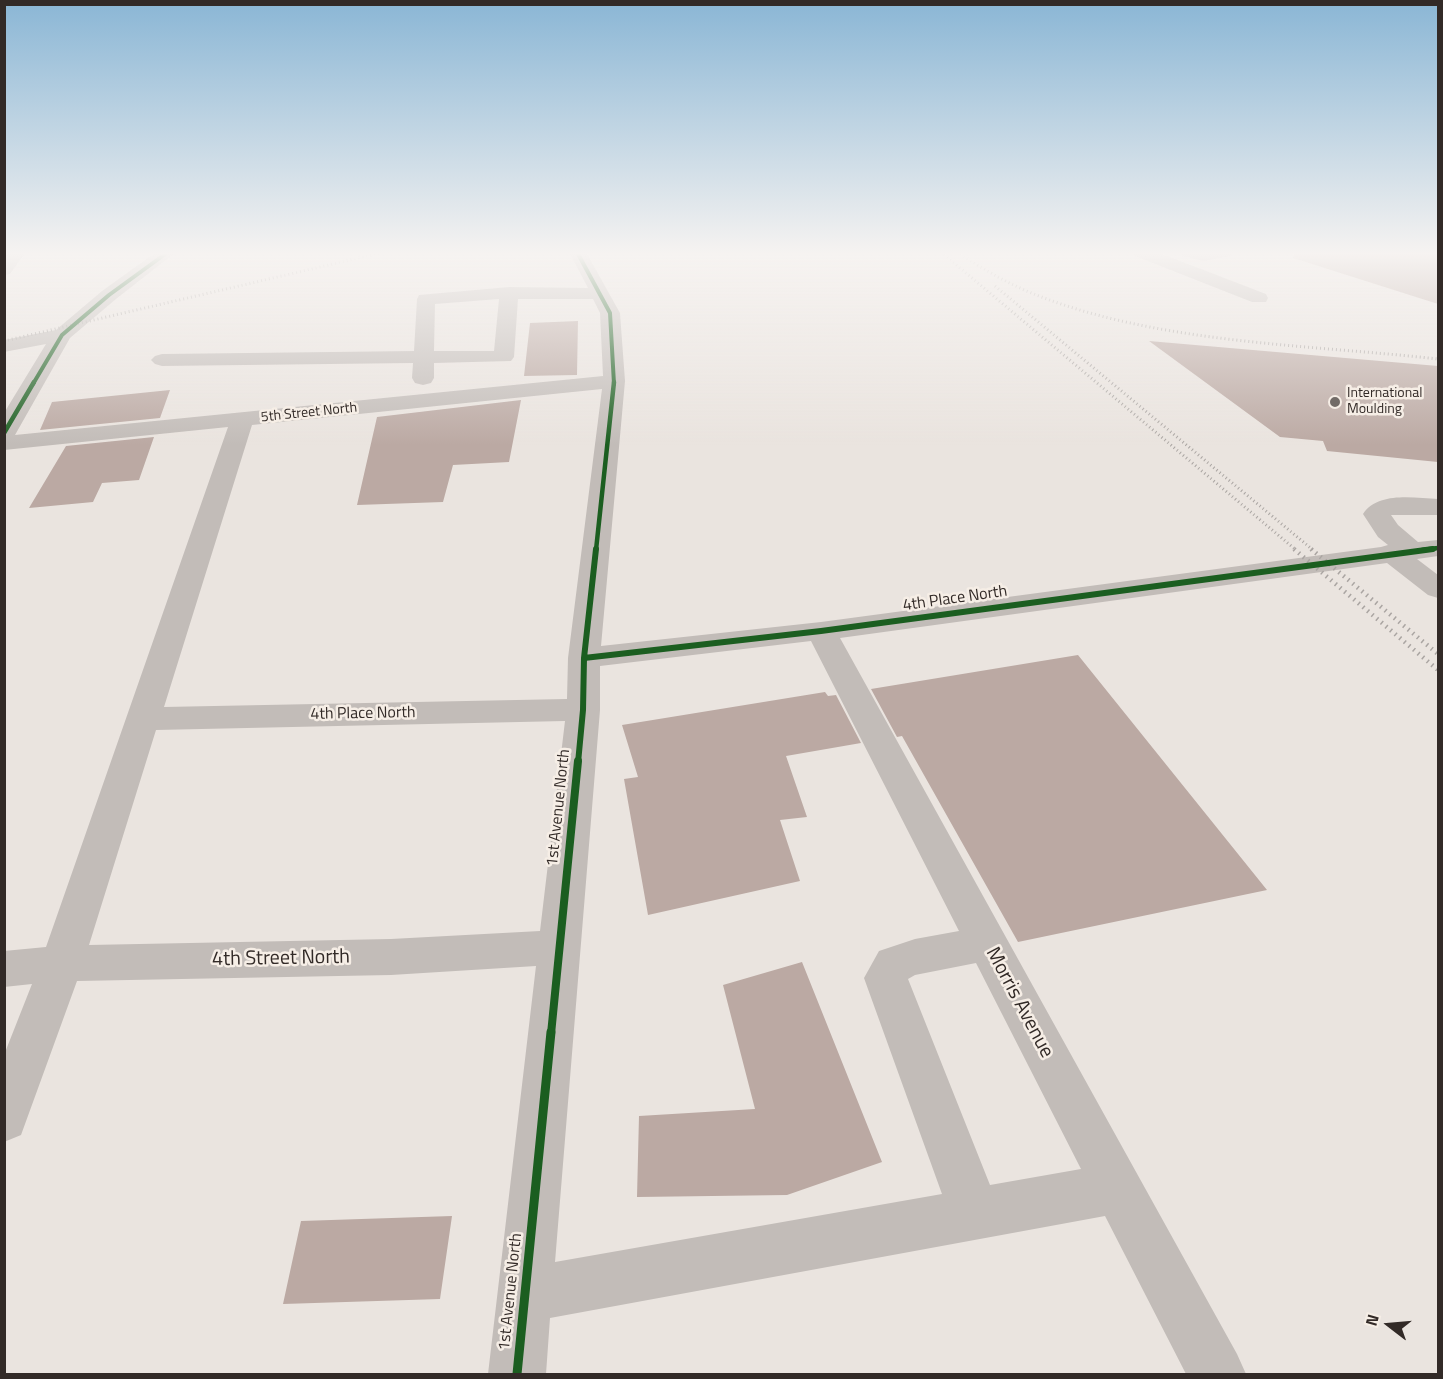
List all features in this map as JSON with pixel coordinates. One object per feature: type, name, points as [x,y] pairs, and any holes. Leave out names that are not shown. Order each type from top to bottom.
[{"type":"street","points":[[4,433],[62,335],[84,316]]},
{"type":"street","points":[[421,401],[425,316]]},
{"type":"street","points":[[162,360],[273,357],[504,357],[507,316]]},
{"type":"street","name":"1st Avenue North","points":[[517,1374],[583,710],[584,658],[614,381],[610,316]]},
{"type":"street","points":[[4,336],[62,335]]},
{"type":"street","points":[[4,346],[62,335]]},
{"type":"street","points":[[273,357],[285,337]]},
{"type":"street","name":"5th Street North","points":[[4,444],[614,381]]},
{"type":"street","points":[[4,1119],[62,963],[242,420]]},
{"type":"street","points":[[1438,507],[1390,506],[1380,509],[1376,514],[1388,531],[1414,550],[1438,590]]},
{"type":"street","name":"4th Place North","points":[[584,658],[821,631],[1414,550]]},
{"type":"street","name":"Morris Avenue","points":[[821,631],[1217,1374]]},
{"type":"street","name":"4th Place North","points":[[143,719],[583,710]]},
{"type":"street","points":[[975,1213],[886,978],[894,964],[915,957],[987,944]]},
{"type":"street","name":"4th Street North","points":[[4,969],[62,963],[391,957],[558,947]]},
{"type":"street","points":[[525,1295],[1118,1188]]},
{"type":"building","points":[[578,321],[577,375],[524,376],[530,323]]},
{"type":"building","name":"International Moulding","points":[[1149,341],[1438,366],[1438,462],[1327,451],[1323,441],[1280,437]]},
{"type":"building","points":[[170,390],[160,418],[40,430],[52,402]]},
{"type":"building","points":[[521,400],[509,462],[453,465],[443,502],[357,505],[377,417]]},
{"type":"building","points":[[154,437],[139,480],[102,483],[93,502],[29,508],[66,446]]},
{"type":"building","points":[[1078,655],[1267,890],[1018,942],[902,736],[897,737],[871,689]]},
{"type":"building","points":[[825,692],[828,696],[836,695],[861,743],[786,756],[807,817],[780,820],[800,881],[648,915],[624,779],[638,777],[622,725]]},
{"type":"building","points":[[802,962],[882,1162],[787,1195],[637,1197],[639,1116],[755,1109],[723,985]]},
{"type":"building","points":[[452,1216],[440,1299],[283,1304],[301,1221]]},
{"type":"railway","points":[[4,341],[109,316]]},
{"type":"railway","points":[[1018,316],[1296,550]]},
{"type":"railway","points":[[1032,316],[1313,550]]},
{"type":"railway","points":[[1105,316],[1178,332],[1230,339],[1438,359]]},
{"type":"railway","points":[[1294,549],[1438,670]]},
{"type":"railway","points":[[1311,549],[1438,654]]},
{"type":"cycle path","points":[[4,433],[62,335],[84,316]]},
{"type":"cycle path","points":[[517,1374],[583,710],[584,658],[614,381],[610,316]]},
{"type":"cycle path","points":[[584,658],[821,631],[1438,548]]},
{"type":"place","name":"International Moulding","points":[[1335,402]]}]
